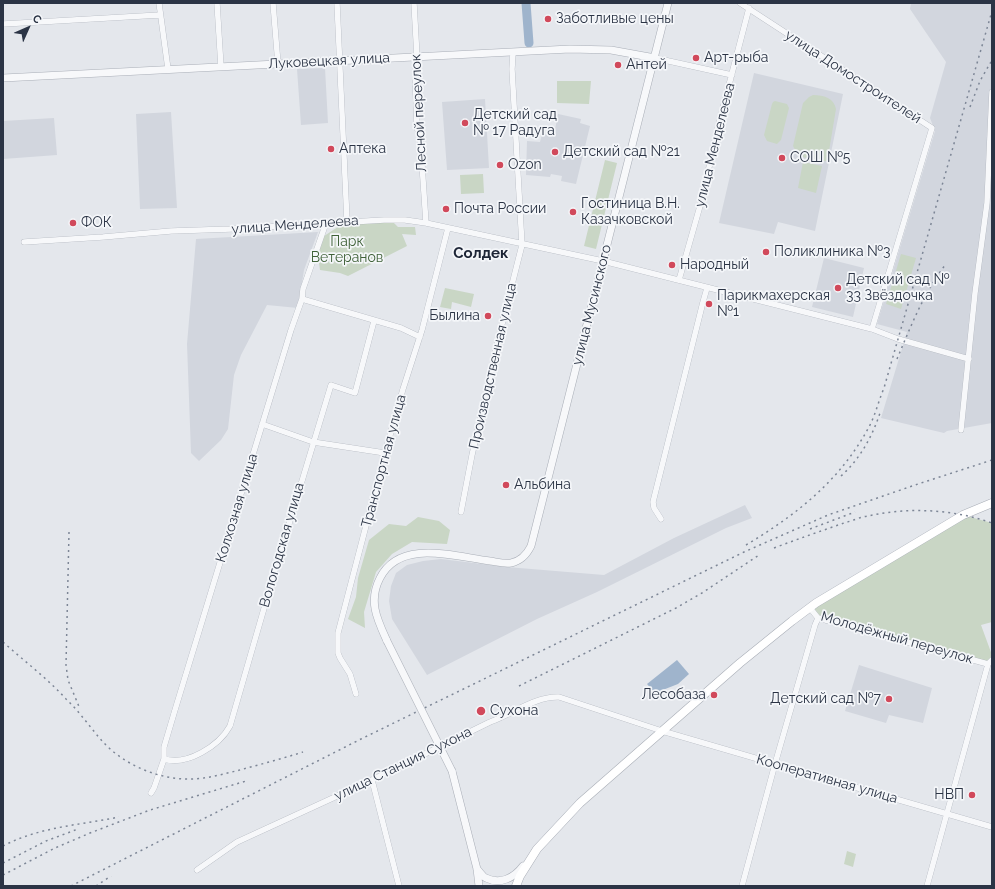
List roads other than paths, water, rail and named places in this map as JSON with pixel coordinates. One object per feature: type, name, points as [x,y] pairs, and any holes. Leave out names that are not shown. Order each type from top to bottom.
[{"type":"main road","points":[[516,886],[520,876],[537,849],[580,803],[740,662],[810,608],[963,515],[992,503]]},
{"type":"street","points":[[159,3],[168,69]]},
{"type":"street","points":[[217,3],[221,67]]},
{"type":"street","points":[[272,3],[278,64]]},
{"type":"street","points":[[337,3],[347,221]]},
{"type":"street","name":"Лесной переулок","points":[[414,3],[416,57],[414,72],[417,128],[420,135],[426,223]]},
{"type":"street","name":"улица Мусинского","points":[[477,869],[452,771],[377,619],[374,602],[376,586],[383,573],[395,561],[408,555],[422,553],[442,554],[498,562],[513,562],[521,559],[527,554],[534,537],[668,3]]},
{"type":"street","name":"улица Домостроителей","points":[[740,3],[932,128],[872,329]]},
{"type":"street","name":"улица Менделеева","points":[[679,280],[702,198],[749,8]]},
{"type":"street","points":[[3,24],[160,15]]},
{"type":"street","name":"Луковецкая улица","points":[[3,78],[570,49],[610,50],[655,58]]},
{"type":"street","name":"Производственная улица","points":[[461,512],[498,339],[522,244],[512,69],[513,52]]},
{"type":"street","points":[[655,58],[732,75]]},
{"type":"street","points":[[961,430],[975,293],[987,203],[992,92]]},
{"type":"street","name":"улица Менделеева","points":[[24,242],[104,238],[171,231],[232,229],[347,221],[384,220],[426,223],[679,280],[872,329],[898,339],[969,359]]},
{"type":"street","name":"Колхозная улица","points":[[151,793],[164,759],[164,747],[262,424],[302,298],[303,288],[326,223]]},
{"type":"street","name":"Транспортная улица","points":[[356,694],[350,674],[338,653],[338,633],[385,453],[403,389],[420,337],[448,228]]},
{"type":"street","points":[[661,519],[654,508],[653,502],[707,288]]},
{"type":"street","points":[[302,298],[401,328],[420,337]]},
{"type":"street","name":"Вологодская улица","points":[[164,759],[177,761],[205,751],[224,736],[230,726],[331,385],[356,393],[374,321]]},
{"type":"street","points":[[262,424],[313,442],[385,453]]},
{"type":"street","name":"Молодёжный переулок","points":[[810,608],[818,618],[990,662]]},
{"type":"street","points":[[742,886],[814,625],[818,618]]},
{"type":"street","points":[[927,886],[990,662]]},
{"type":"street","name":"улица Станция Сухона","points":[[197,870],[237,842],[372,780],[490,722],[550,696],[559,697],[662,730]]},
{"type":"street","name":"Кооперативная улица","points":[[662,730],[992,827]]},
{"type":"street","points":[[372,780],[399,886]]},
{"type":"street","points":[[477,869],[485,878],[496,881],[507,880],[519,872],[537,849]]},
{"type":"street","points":[[477,869],[479,886]]},
{"type":"water","points":[[677,660],[689,674],[678,684],[655,693],[647,684]]},
{"type":"waterway","points":[[526,3],[529,43]]},
{"type":"railway","points":[[746,545],[784,521],[818,493],[847,461],[860,443],[871,423],[884,388],[992,11]]},
{"type":"railway","points":[[970,107],[980,81],[992,60]]},
{"type":"railway","points":[[897,359],[931,286],[946,264]]},
{"type":"railway","points":[[841,476],[855,462],[866,446],[881,410]]},
{"type":"railway","points":[[71,886],[361,739],[744,552],[828,515],[992,460]]},
{"type":"railway","points":[[774,548],[862,517],[899,511],[946,512],[977,518],[992,523]]},
{"type":"railway","points":[[810,529],[855,512]]},
{"type":"railway","points":[[69,532],[66,665],[68,680],[80,709]]},
{"type":"railway","points":[[519,686],[676,608],[702,593],[759,555]]},
{"type":"railway","points":[[3,642],[59,691],[112,751],[151,773],[174,778],[204,778],[278,760],[303,752]]},
{"type":"railway","points":[[3,875],[55,848],[90,833],[150,810],[246,781]]},
{"type":"railway","points":[[3,846],[31,835],[60,827],[119,817]]},
{"type":"railway","points":[[3,863],[46,841],[78,829]]},
{"type":"railway","points":[[96,886],[111,876]]},
{"type":"place","name":"Заботливые цены","points":[[548,19]]},
{"type":"place","name":"Арт-рыба","points":[[696,58]]},
{"type":"place","name":"Антей","points":[[618,65]]},
{"type":"place","name":"Детский сад № 17 Радуга","points":[[465,123]]},
{"type":"place","name":"Аптека","points":[[331,149]]},
{"type":"place","name":"Детский сад №21","points":[[555,152]]},
{"type":"place","name":"СОШ №5","points":[[782,158]]},
{"type":"place","name":"Ozon","points":[[500,165]]},
{"type":"place","name":"Почта России","points":[[446,209]]},
{"type":"place","name":"Гостиница В.Н. Казачковской","points":[[573,212]]},
{"type":"place","name":"ФОК","points":[[73,223]]},
{"type":"place","name":"Поликлиника №3","points":[[766,252]]},
{"type":"place","name":"Народный","points":[[672,265]]},
{"type":"place","name":"Детский сад № 33 Звёздочка","points":[[838,288]]},
{"type":"place","name":"Парикмахерская №1","points":[[709,304]]},
{"type":"place","name":"Былина","points":[[488,316]]},
{"type":"place","name":"Альбина","points":[[506,485]]},
{"type":"place","name":"Лесобаза","points":[[714,695]]},
{"type":"place","name":"Детский сад №7","points":[[889,699]]},
{"type":"place","name":"Сухона","points":[[481,711]]},
{"type":"place","name":"НВП","points":[[972,795]]},
{"type":"district","name":"Солдек","points":[[481,253]]},
{"type":"park label","name":"Парк Ветеранов","points":[[347,250]]}]
